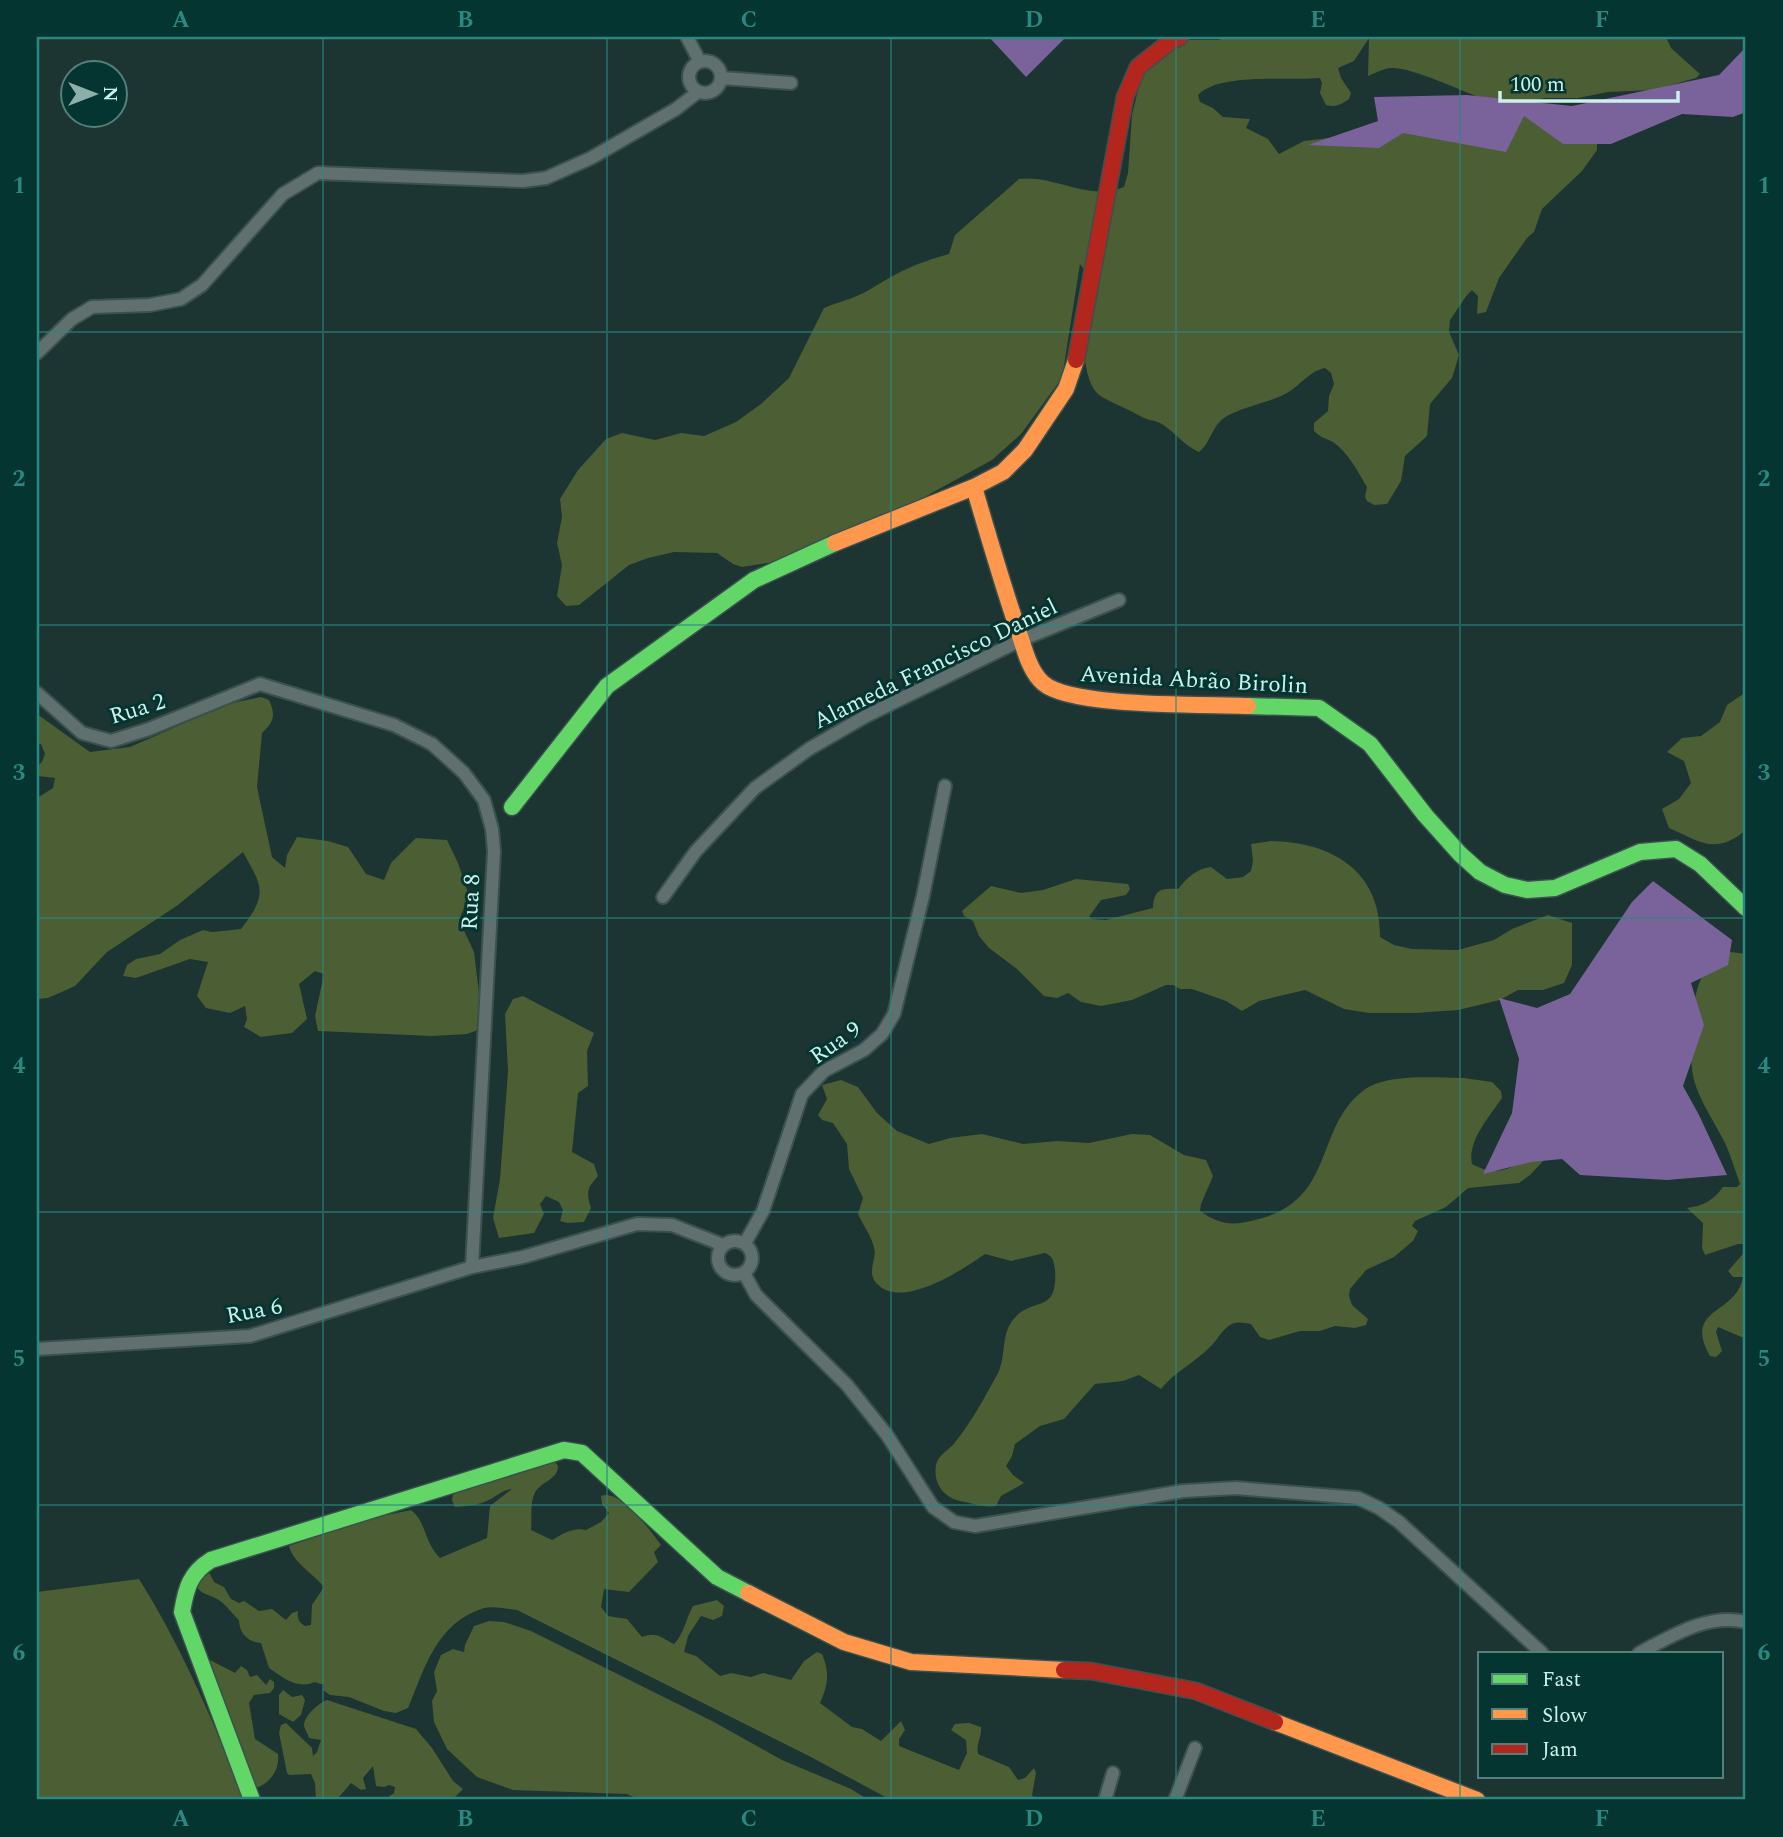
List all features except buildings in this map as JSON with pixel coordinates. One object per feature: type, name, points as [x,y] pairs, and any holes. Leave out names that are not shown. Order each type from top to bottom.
[{"type":"street","points":[[687,37],[700,62]]},
{"type":"street","points":[[512,807],[607,687],[754,580],[820,549],[966,490],[1003,472],[1026,450],[1066,390],[1074,371],[1125,97],[1138,67],[1180,37]]},
{"type":"street","points":[[700,62],[714,64],[722,78],[714,91],[698,92],[691,85],[689,74],[700,62]]},
{"type":"street","points":[[722,78],[790,83]]},
{"type":"street","points":[[37,353],[72,319],[92,307],[150,305],[181,299],[202,285],[283,194],[318,173],[523,181],[546,178],[591,158],[676,109],[698,92]]},
{"type":"street","name":"Avenida Abrão Birolin","points":[[966,490],[1031,667],[1042,683],[1057,692],[1100,701],[1319,708],[1370,744],[1425,815],[1460,854],[1480,872],[1505,885],[1527,890],[1555,888],[1640,852],[1676,849],[1700,864],[1746,908]]},
{"type":"street","name":"Alameda Francisco Daniel","points":[[663,897],[696,851],[755,788],[809,749],[866,716],[1021,639],[1119,600]]},
{"type":"street","name":"Rua 2","points":[[37,693],[82,733],[111,741],[149,729],[260,684]]},
{"type":"street","name":"Rua 8","points":[[260,684],[394,725],[432,744],[464,773],[484,800],[492,829],[494,851],[472,1267]]},
{"type":"street","name":"Rua 9","points":[[745,1243],[763,1211],[802,1094],[824,1071],[864,1050],[882,1034],[894,1014],[923,896],[945,786]]},
{"type":"street","name":"Rua 6","points":[[37,1349],[250,1336],[472,1267],[523,1258],[637,1224],[672,1225],[723,1245]]},
{"type":"street","points":[[734,1240],[745,1243],[750,1247],[752,1264],[744,1273],[729,1274],[720,1266],[718,1255],[723,1245],[734,1240]]},
{"type":"street","points":[[744,1273],[756,1295],[848,1385],[887,1435],[933,1507],[954,1522],[975,1526],[1183,1491],[1236,1488],[1358,1498],[1399,1522],[1541,1652]]},
{"type":"street","points":[[252,1800],[183,1612],[187,1583],[197,1568],[211,1560],[564,1450],[582,1453],[717,1577],[845,1642],[911,1661],[1091,1671],[1196,1691],[1477,1800]]},
{"type":"street","points":[[1641,1652],[1693,1626],[1725,1619],[1746,1622]]},
{"type":"street","points":[[1175,1800],[1195,1748]]},
{"type":"street","points":[[1105,1800],[1113,1773]]},
{"type":"green space","points":[[1226,37],[1666,37],[1671,48],[1700,74],[1696,78],[1653,90],[1608,92],[1578,98],[1545,98],[1525,102],[1594,140],[1597,150],[1582,171],[1542,209],[1534,232],[1499,278],[1486,312],[1477,314],[1478,296],[1472,290],[1450,320],[1449,332],[1459,355],[1452,378],[1430,404],[1427,436],[1405,456],[1401,481],[1387,504],[1374,505],[1367,501],[1367,487],[1348,457],[1333,442],[1314,431],[1314,423],[1328,411],[1329,396],[1334,384],[1331,373],[1325,368],[1313,373],[1285,394],[1224,418],[1199,452],[1160,423],[1102,397],[1094,389],[1088,376],[1085,360],[1085,279],[1080,264],[1062,378],[1021,434],[992,460],[875,524],[773,562],[742,567],[717,553],[674,552],[629,565],[579,605],[566,606],[557,596],[562,565],[557,543],[562,517],[560,499],[578,470],[606,439],[622,433],[655,440],[681,433],[704,436],[736,422],[761,404],[789,378],[824,308],[864,293],[908,269],[949,254],[955,235],[1019,179],[1045,180],[1098,191],[1124,187],[1128,173],[1132,115],[1142,73],[1186,40],[1219,40]],"holes":[[[1369,38],[1368,76],[1399,68],[1481,98],[1345,136],[1304,141],[1279,154],[1268,139],[1246,128],[1250,119],[1223,117],[1200,102],[1198,95],[1208,88],[1238,80],[1320,78],[1320,93],[1326,105],[1338,105],[1349,99],[1351,93],[1338,68],[1354,61]]]},
{"type":"green space","points":[[1746,692],[1746,830],[1725,842],[1707,844],[1669,828],[1662,809],[1679,799],[1691,783],[1684,761],[1667,752],[1682,738],[1701,736],[1720,722],[1727,705]]},
{"type":"green space","points":[[261,697],[269,700],[273,710],[271,722],[262,733],[257,787],[272,857],[285,868],[287,855],[297,837],[328,841],[348,847],[366,874],[384,880],[391,863],[416,838],[447,840],[469,896],[459,920],[474,952],[480,1001],[478,1030],[467,1034],[432,1036],[318,1031],[315,1016],[324,974],[315,971],[299,984],[307,1019],[292,1033],[261,1037],[244,1027],[247,1019],[245,1006],[230,1013],[206,1008],[197,996],[208,962],[190,959],[136,978],[123,976],[127,965],[136,959],[160,954],[180,940],[203,930],[212,932],[241,929],[256,907],[260,891],[255,874],[243,852],[178,905],[107,952],[75,986],[48,998],[37,999],[37,798],[53,788],[55,778],[38,776],[37,767],[45,754],[41,744],[37,743],[37,714],[90,752],[130,747],[228,704]]},
{"type":"green space","points":[[1271,841],[1314,847],[1333,854],[1349,865],[1362,878],[1372,894],[1378,914],[1380,937],[1394,945],[1412,949],[1458,950],[1494,940],[1512,929],[1548,915],[1572,923],[1572,965],[1564,983],[1543,990],[1518,990],[1500,1000],[1458,1010],[1415,1013],[1369,1013],[1344,1009],[1305,990],[1259,1001],[1242,1011],[1226,1001],[1173,985],[1166,985],[1132,1000],[1101,1006],[1081,1002],[1068,993],[1057,998],[1044,996],[1017,969],[989,948],[979,936],[973,921],[964,916],[962,911],[991,886],[1021,893],[1043,890],[1076,879],[1128,884],[1130,889],[1126,895],[1101,900],[1089,917],[1106,920],[1153,908],[1159,891],[1178,889],[1193,874],[1206,868],[1211,867],[1227,879],[1243,877],[1251,871],[1251,844]]},
{"type":"green space","points":[[1731,952],[1746,954],[1746,1339],[1718,1327],[1716,1332],[1722,1351],[1716,1357],[1710,1356],[1703,1340],[1702,1328],[1707,1319],[1739,1289],[1743,1277],[1733,1277],[1728,1271],[1745,1248],[1743,1244],[1738,1244],[1705,1255],[1702,1248],[1703,1223],[1687,1208],[1708,1202],[1723,1187],[1737,1187],[1740,1184],[1725,1143],[1694,1080],[1691,1044],[1699,984],[1710,964]]},
{"type":"green space","points":[[523,996],[594,1033],[587,1051],[588,1086],[578,1093],[572,1152],[594,1164],[598,1176],[588,1190],[591,1208],[584,1222],[560,1221],[563,1210],[559,1202],[546,1196],[540,1204],[544,1214],[534,1233],[499,1238],[493,1218],[500,1179],[508,1071],[505,1014],[513,999]]},
{"type":"green space","points":[[1464,1078],[1492,1082],[1501,1091],[1502,1098],[1476,1138],[1471,1155],[1472,1164],[1498,1171],[1537,1153],[1547,1157],[1519,1183],[1468,1188],[1446,1207],[1415,1221],[1412,1226],[1418,1231],[1413,1241],[1394,1257],[1366,1270],[1350,1289],[1352,1305],[1368,1319],[1366,1325],[1300,1331],[1269,1340],[1260,1337],[1251,1324],[1233,1324],[1161,1389],[1139,1375],[1123,1381],[1095,1384],[1064,1419],[1040,1426],[1015,1444],[1006,1466],[1024,1483],[1001,1496],[996,1506],[960,1501],[940,1488],[935,1472],[937,1461],[968,1425],[998,1373],[1006,1333],[1012,1321],[1020,1313],[1042,1303],[1052,1294],[1055,1284],[1054,1262],[1045,1253],[1011,1261],[985,1254],[930,1286],[898,1293],[884,1289],[872,1276],[874,1248],[858,1214],[863,1198],[849,1169],[847,1144],[833,1123],[822,1120],[818,1115],[827,1099],[822,1085],[841,1080],[858,1087],[877,1113],[897,1131],[929,1144],[982,1134],[1023,1144],[1057,1141],[1089,1143],[1132,1134],[1150,1135],[1184,1155],[1206,1160],[1213,1176],[1200,1211],[1220,1222],[1240,1223],[1281,1211],[1299,1197],[1312,1181],[1337,1124],[1348,1106],[1364,1090],[1399,1079]]},
{"type":"green space","points":[[553,1459],[558,1466],[555,1475],[536,1490],[534,1495],[531,1530],[552,1540],[573,1530],[586,1530],[601,1522],[609,1513],[602,1504],[601,1496],[608,1495],[617,1498],[634,1512],[661,1545],[654,1552],[658,1562],[629,1592],[604,1589],[601,1607],[608,1616],[627,1619],[642,1637],[655,1635],[674,1644],[693,1606],[717,1600],[724,1606],[722,1616],[713,1620],[701,1616],[688,1636],[684,1652],[696,1656],[720,1676],[731,1673],[751,1677],[763,1673],[791,1680],[804,1661],[817,1652],[822,1654],[827,1673],[820,1703],[852,1727],[862,1729],[881,1741],[901,1721],[905,1730],[899,1739],[899,1746],[959,1770],[967,1753],[966,1740],[951,1730],[955,1724],[969,1723],[981,1727],[978,1754],[1009,1767],[1018,1780],[1025,1778],[1034,1768],[1036,1773],[1032,1795],[1035,1800],[891,1800],[517,1610],[496,1607],[484,1608],[454,1624],[434,1649],[408,1708],[396,1713],[384,1711],[349,1697],[330,1695],[323,1690],[324,1685],[314,1682],[296,1683],[279,1675],[269,1668],[261,1643],[245,1636],[239,1620],[220,1601],[201,1592],[195,1582],[205,1571],[214,1582],[224,1587],[231,1599],[239,1603],[244,1601],[259,1611],[272,1609],[286,1620],[298,1611],[301,1623],[305,1626],[311,1625],[312,1605],[324,1587],[299,1563],[289,1546],[372,1518],[411,1510],[420,1520],[440,1558],[487,1538],[490,1506],[512,1489],[482,1503],[455,1507],[453,1493]]},
{"type":"green space","points":[[139,1579],[170,1632],[197,1687],[244,1800],[37,1800],[37,1592]]},
{"type":"green space","points":[[489,1621],[504,1622],[531,1631],[714,1722],[782,1760],[851,1789],[869,1800],[640,1800],[627,1794],[513,1790],[477,1777],[447,1749],[434,1722],[432,1701],[437,1691],[434,1672],[441,1655],[453,1649],[464,1652],[474,1626]]},
{"type":"green space","points":[[210,1660],[235,1673],[241,1666],[247,1670],[250,1677],[257,1675],[266,1685],[270,1679],[274,1682],[270,1693],[254,1695],[249,1703],[255,1739],[278,1754],[273,1775],[266,1783],[256,1788],[207,1661]]},
{"type":"green space","points":[[283,1690],[292,1697],[302,1695],[305,1700],[301,1715],[293,1722],[279,1714],[279,1695]]},
{"type":"green space","points":[[327,1700],[416,1729],[453,1781],[463,1789],[452,1800],[384,1800],[394,1793],[395,1787],[376,1786],[373,1766],[363,1778],[366,1789],[361,1790],[351,1783],[339,1797],[316,1800],[315,1783],[311,1774],[287,1773],[279,1733],[281,1725],[286,1723],[312,1748],[313,1756],[321,1740],[309,1738],[304,1726],[306,1718],[312,1710]]},
{"type":"shaded area","points":[[989,37],[1066,37],[1026,77]]},
{"type":"shaded area","points":[[1746,47],[1746,112],[1733,117],[1682,114],[1611,144],[1563,144],[1524,116],[1506,152],[1403,133],[1379,148],[1308,145],[1378,121],[1374,97],[1467,95],[1572,106],[1719,75]]},
{"type":"shaded area","points":[[1653,881],[1732,940],[1728,965],[1691,983],[1704,1025],[1683,1086],[1727,1175],[1667,1180],[1580,1175],[1562,1159],[1531,1162],[1483,1174],[1512,1113],[1519,1059],[1499,998],[1537,1008],[1570,994],[1632,902]]},
{"type":"traffic: fast","points":[[512,807],[607,686],[754,580],[835,543]]},
{"type":"traffic: fast","points":[[1248,706],[1319,708],[1370,744],[1425,815],[1460,854],[1480,872],[1505,885],[1527,890],[1555,888],[1640,852],[1676,849],[1700,864],[1746,908]]},
{"type":"traffic: fast","points":[[252,1800],[182,1612],[190,1582],[198,1570],[211,1560],[564,1450],[582,1453],[717,1577],[748,1593]]},
{"type":"traffic: slow","points":[[835,543],[974,487],[1003,472],[1025,450],[1066,389],[1076,360]]},
{"type":"traffic: slow","points":[[974,487],[1025,651],[1034,672],[1043,683],[1058,691],[1109,701],[1248,706]]},
{"type":"traffic: slow","points":[[748,1593],[844,1642],[911,1662],[1064,1670]]},
{"type":"traffic: slow","points":[[1275,1722],[1477,1800]]},
{"type":"traffic: jam","points":[[1076,360],[1125,97],[1138,67],[1180,37]]},
{"type":"traffic: jam","points":[[1064,1670],[1091,1671],[1196,1691],[1275,1722]]}]
